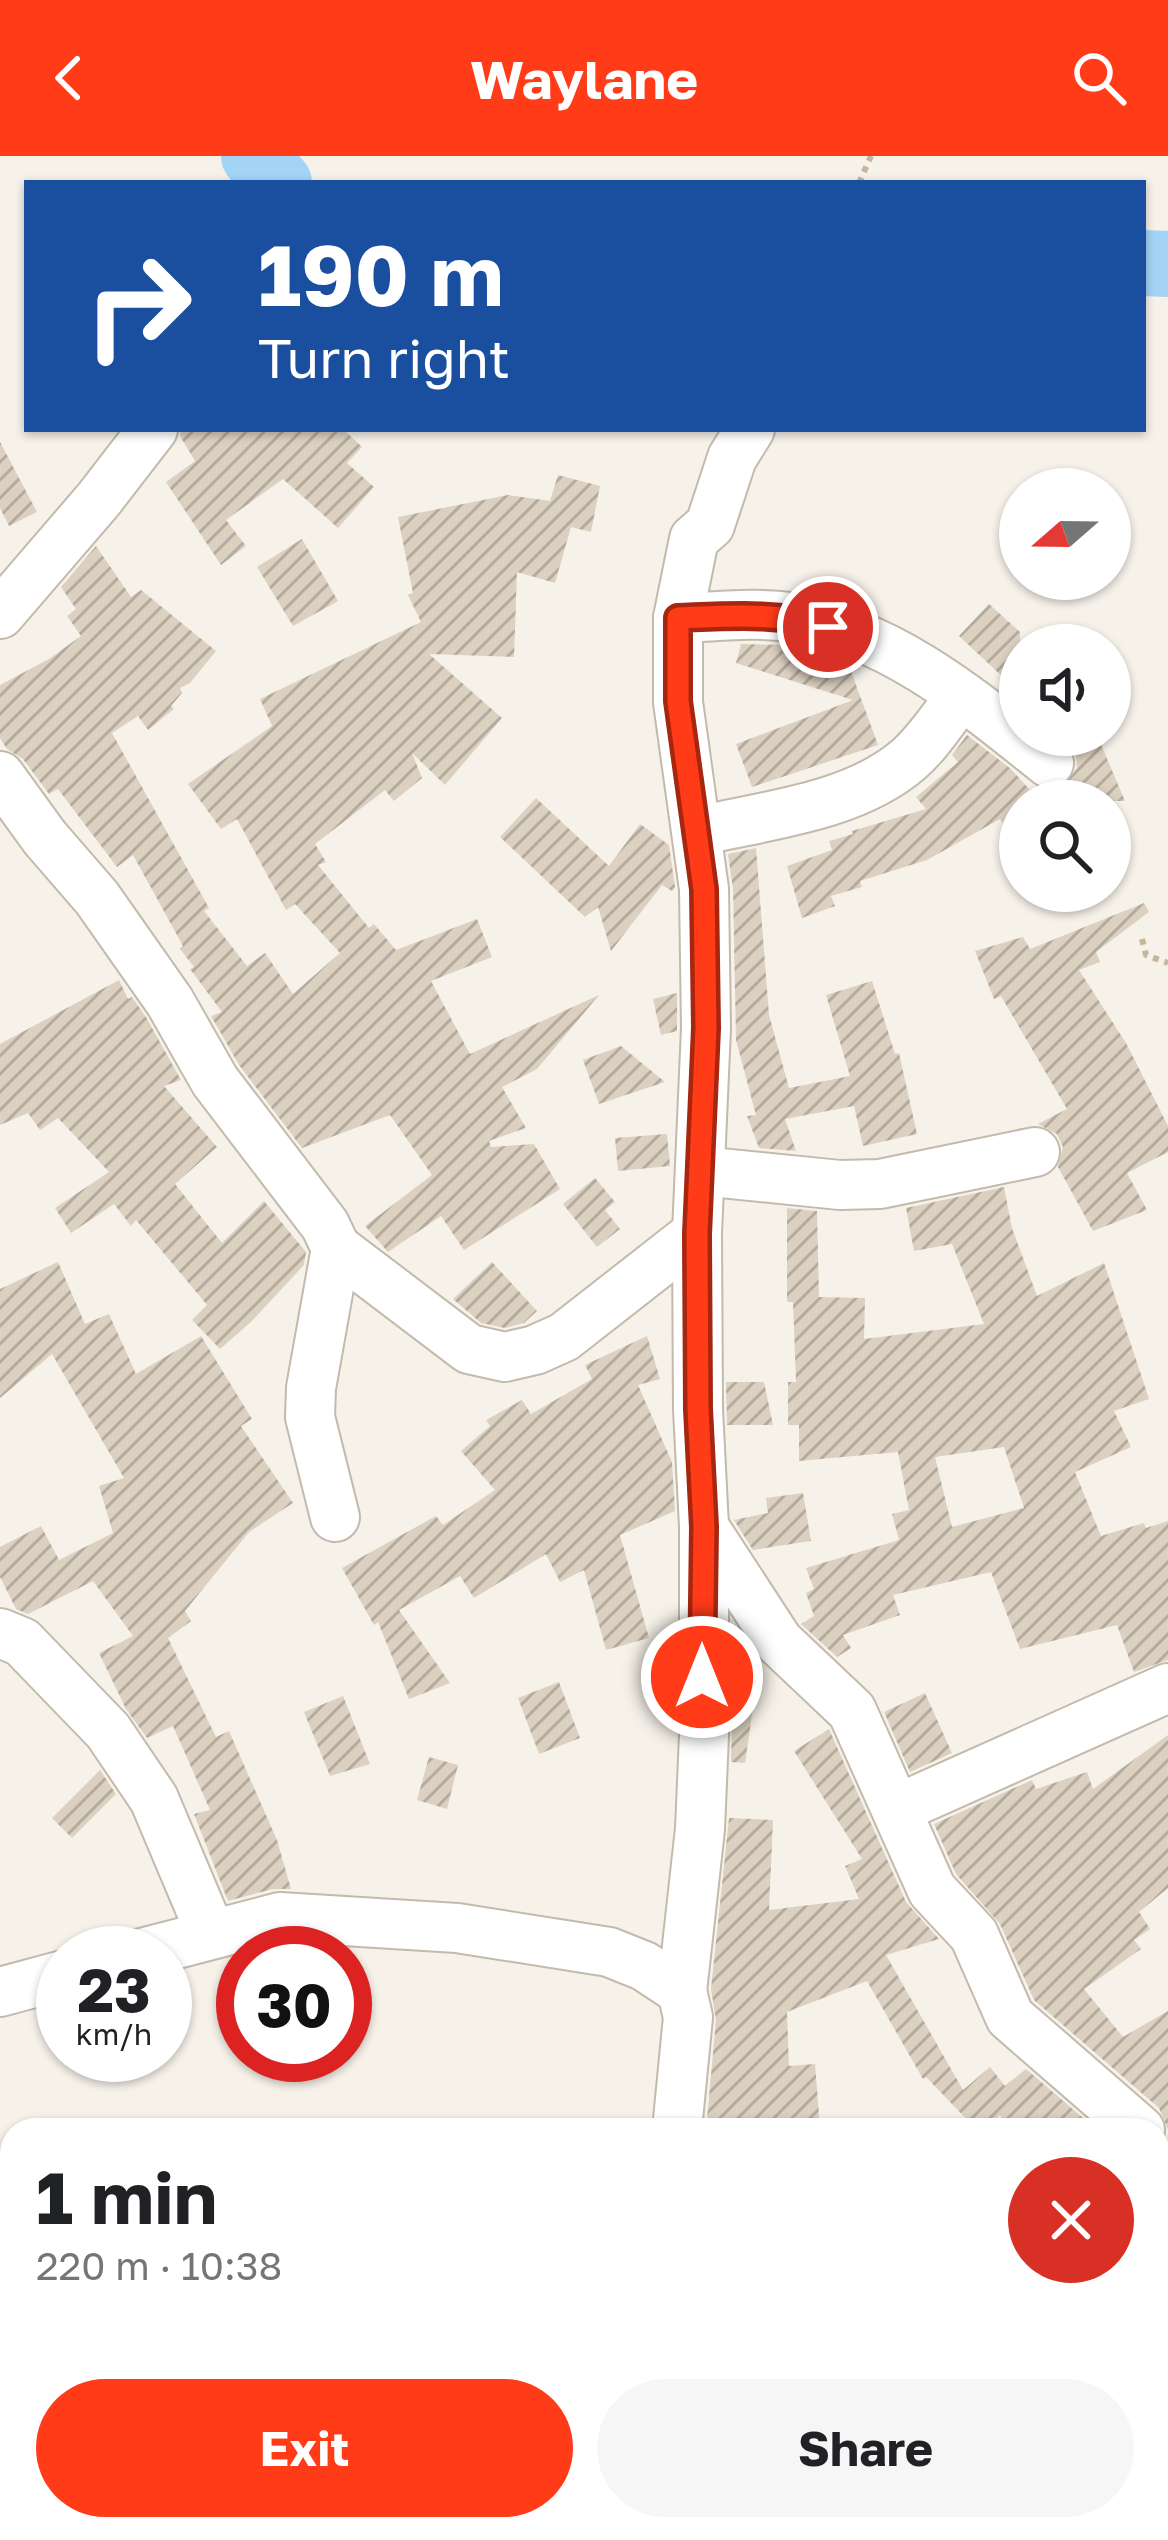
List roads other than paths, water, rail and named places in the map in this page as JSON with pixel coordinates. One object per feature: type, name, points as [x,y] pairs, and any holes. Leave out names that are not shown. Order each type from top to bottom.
[{"type":"street","points":[[0,614],[151,432]]},
{"type":"street","points":[[678,2118],[688,2017],[682,1991],[700,1829],[704,1527],[697,1234],[706,1028],[704,889],[678,701],[678,618],[694,539],[710,525],[731,458],[748,432]]},
{"type":"street","points":[[678,618],[794,617],[903,657],[1048,763]]},
{"type":"street","points":[[699,831],[823,801],[878,782],[910,759],[961,696]]},
{"type":"street","points":[[0,776],[97,898],[170,1002],[215,1082],[325,1225],[336,1248],[469,1349],[505,1357],[564,1337],[697,1234]]},
{"type":"street","points":[[701,1171],[840,1185],[880,1184],[1035,1152]]},
{"type":"street","points":[[335,1517],[310,1417],[336,1248]]},
{"type":"street","points":[[704,1527],[779,1642],[852,1711],[932,1890],[980,1946],[1010,2017],[1126,2118]]},
{"type":"street","points":[[0,1633],[22,1642],[108,1731],[154,1799],[211,1934]]},
{"type":"street","points":[[897,1809],[1168,1688]]},
{"type":"street","points":[[192,1939],[280,1917],[457,1928],[609,1952],[644,1966],[682,1991]]},
{"type":"street","points":[[0,1992],[36,1982]]},
{"type":"waterway","points":[[254,156],[276,180]]},
{"type":"waterway","points":[[1146,263],[1168,264]]}]
